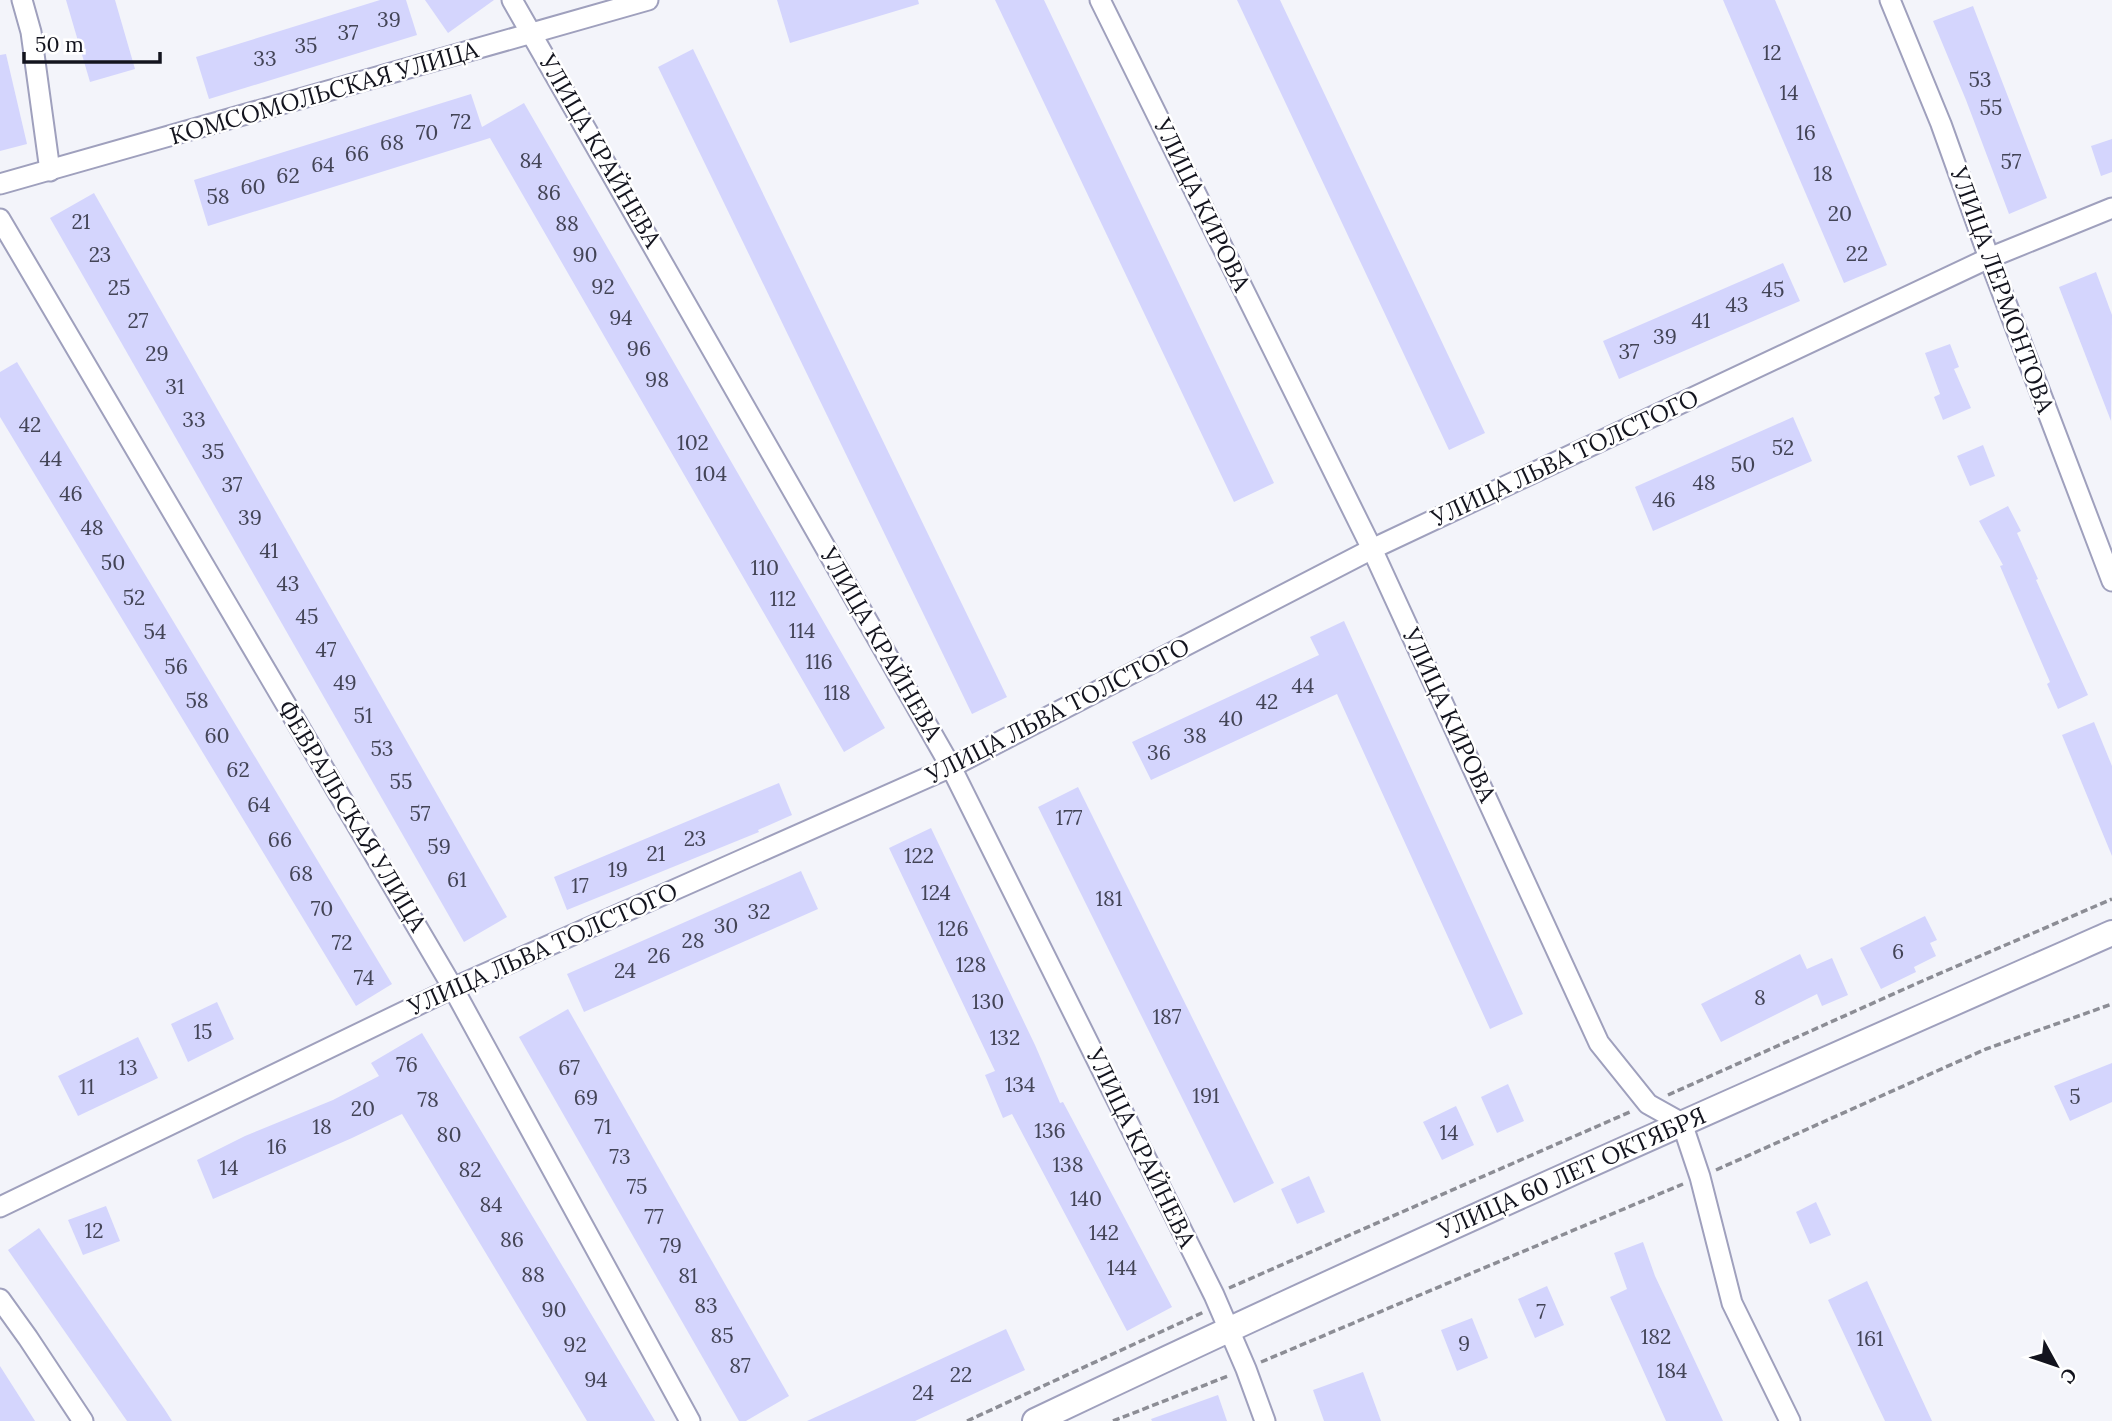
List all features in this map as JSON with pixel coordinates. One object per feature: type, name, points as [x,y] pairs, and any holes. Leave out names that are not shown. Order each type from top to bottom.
[{"type":"main road","name":"УЛИЦА 60 ЛЕТ ОКТЯБРЯ","points":[[1035,1421],[1229,1328],[1682,1123],[2112,933]]},
{"type":"street","points":[[22,0],[31,32],[50,171]]},
{"type":"street","name":"УЛИЦА КРАЙНЕВА","points":[[513,0],[951,767],[1218,1305],[1265,1421]]},
{"type":"street","name":"КОМСОМОЛЬСКАЯ УЛИЦА","points":[[0,184],[648,0]]},
{"type":"street","name":"УЛИЦА КИРОВА","points":[[1100,0],[1373,549],[1600,1043],[1648,1104],[1682,1123]]},
{"type":"street","name":"УЛИЦА ЛЕРМОНТОВА","points":[[1890,0],[1941,124],[2112,581]]},
{"type":"street","name":"УЛИЦА ЛЬВА ТОЛСТОГО","points":[[0,1208],[453,988],[951,767],[1373,549],[1989,258],[2112,208]]},
{"type":"street","name":"ФЕВРАЛЬСКАЯ УЛИЦА","points":[[0,219],[453,988],[690,1421]]},
{"type":"street","points":[[1682,1123],[1700,1177],[1732,1303],[1790,1421]]},
{"type":"street","points":[[0,1299],[83,1421]]},
{"type":"path","points":[[1113,1421],[1246,1369],[1700,1177],[1986,1049],[2112,1004]]},
{"type":"path","points":[[967,1421],[1218,1305]]},
{"type":"building","points":[[66,0],[115,0],[135,69],[90,82]]},
{"type":"building","points":[[380,0],[406,0],[417,35],[209,99],[196,57]]},
{"type":"building","points":[[425,0],[494,0],[448,33]]},
{"type":"building","points":[[777,0],[918,0],[919,4],[790,43]]},
{"type":"building","points":[[995,0],[1044,0],[1274,483],[1234,502]]},
{"type":"building","points":[[1237,0],[1280,0],[1485,433],[1449,450]]},
{"type":"building","points":[[1723,0],[1775,0],[1887,265],[1844,283]]},
{"type":"building","points":[[1973,6],[2047,198],[2009,214],[1933,21]]},
{"type":"building","points":[[693,49],[1007,697],[972,714],[658,67]]},
{"type":"building","points":[[6,54],[27,144],[0,151],[0,55]]},
{"type":"building","points":[[471,94],[482,127],[524,103],[885,728],[844,752],[490,138],[208,226],[194,180]]},
{"type":"building","points":[[2112,139],[2112,172],[2101,176],[2091,146]]},
{"type":"building","points":[[94,193],[507,917],[464,942],[50,218]]},
{"type":"building","points":[[1783,263],[1800,301],[1619,379],[1603,341]]},
{"type":"building","points":[[2096,272],[2112,315],[2111,421],[2059,287]]},
{"type":"building","points":[[1950,344],[1959,367],[1954,369],[1971,408],[1943,420],[1934,397],[1940,394],[1925,353]]},
{"type":"building","points":[[17,362],[392,984],[356,1006],[0,417],[0,372]]},
{"type":"building","points":[[1793,417],[1812,461],[1653,531],[1635,487]]},
{"type":"building","points":[[1983,445],[1995,476],[1970,486],[1957,456]]},
{"type":"building","points":[[2008,506],[2021,531],[2017,533],[2038,579],[2036,580],[2088,695],[2058,709],[2047,684],[2050,682],[2000,566],[2003,565],[1979,521]]},
{"type":"building","points":[[1344,621],[1523,1014],[1490,1029],[1337,694],[1151,780],[1132,742],[1319,655],[1310,637]]},
{"type":"building","points":[[2094,722],[2112,766],[2112,856],[2062,735]]},
{"type":"building","points":[[779,783],[792,815],[758,830],[759,832],[567,910],[554,877]]},
{"type":"building","points":[[1078,787],[1274,1183],[1234,1203],[1038,807]]},
{"type":"building","points":[[931,828],[1060,1103],[1063,1102],[1172,1307],[1127,1331],[1012,1114],[1003,1118],[985,1075],[995,1071],[889,848]]},
{"type":"building","points":[[801,871],[818,909],[584,1012],[567,974]]},
{"type":"building","points":[[1925,916],[1937,940],[1930,943],[1936,956],[1914,967],[1916,972],[1881,989],[1860,948]]},
{"type":"building","points":[[1800,954],[1807,969],[1832,958],[1848,995],[1822,1006],[1817,994],[1721,1042],[1701,1004]]},
{"type":"building","points":[[217,1002],[234,1039],[188,1062],[171,1024]]},
{"type":"building","points":[[568,1009],[789,1396],[746,1421],[739,1421],[519,1037]]},
{"type":"building","points":[[422,1033],[655,1421],[587,1421],[402,1114],[213,1199],[197,1160],[245,1136],[333,1100],[379,1076],[371,1063]]},
{"type":"building","points":[[138,1037],[158,1078],[78,1116],[58,1076]]},
{"type":"building","points":[[2112,1063],[2112,1102],[2070,1121],[2054,1086]]},
{"type":"building","points":[[1508,1084],[1524,1121],[1497,1133],[1481,1097]]},
{"type":"building","points":[[1456,1106],[1474,1145],[1442,1160],[1423,1122]]},
{"type":"building","points":[[1309,1176],[1325,1212],[1297,1224],[1281,1189]]},
{"type":"building","points":[[1816,1202],[1831,1235],[1810,1244],[1796,1212]]},
{"type":"building","points":[[106,1206],[120,1241],[83,1255],[68,1220]]},
{"type":"building","points":[[39,1228],[172,1421],[127,1421],[8,1250]]},
{"type":"building","points":[[1643,1242],[1655,1276],[1723,1421],[1666,1421],[1610,1297],[1627,1289],[1614,1253]]},
{"type":"building","points":[[1867,1281],[1932,1421],[1885,1421],[1828,1300]]},
{"type":"building","points":[[1547,1286],[1564,1325],[1535,1338],[1518,1299]]},
{"type":"building","points":[[1472,1318],[1488,1358],[1457,1371],[1441,1330]]},
{"type":"building","points":[[1006,1329],[1025,1370],[915,1421],[807,1421]]},
{"type":"building","points":[[0,1366],[35,1421],[0,1421]]},
{"type":"building","points":[[1363,1372],[1381,1421],[1324,1421],[1313,1390]]},
{"type":"building","points":[[1218,1395],[1227,1421],[1151,1419]]}]
